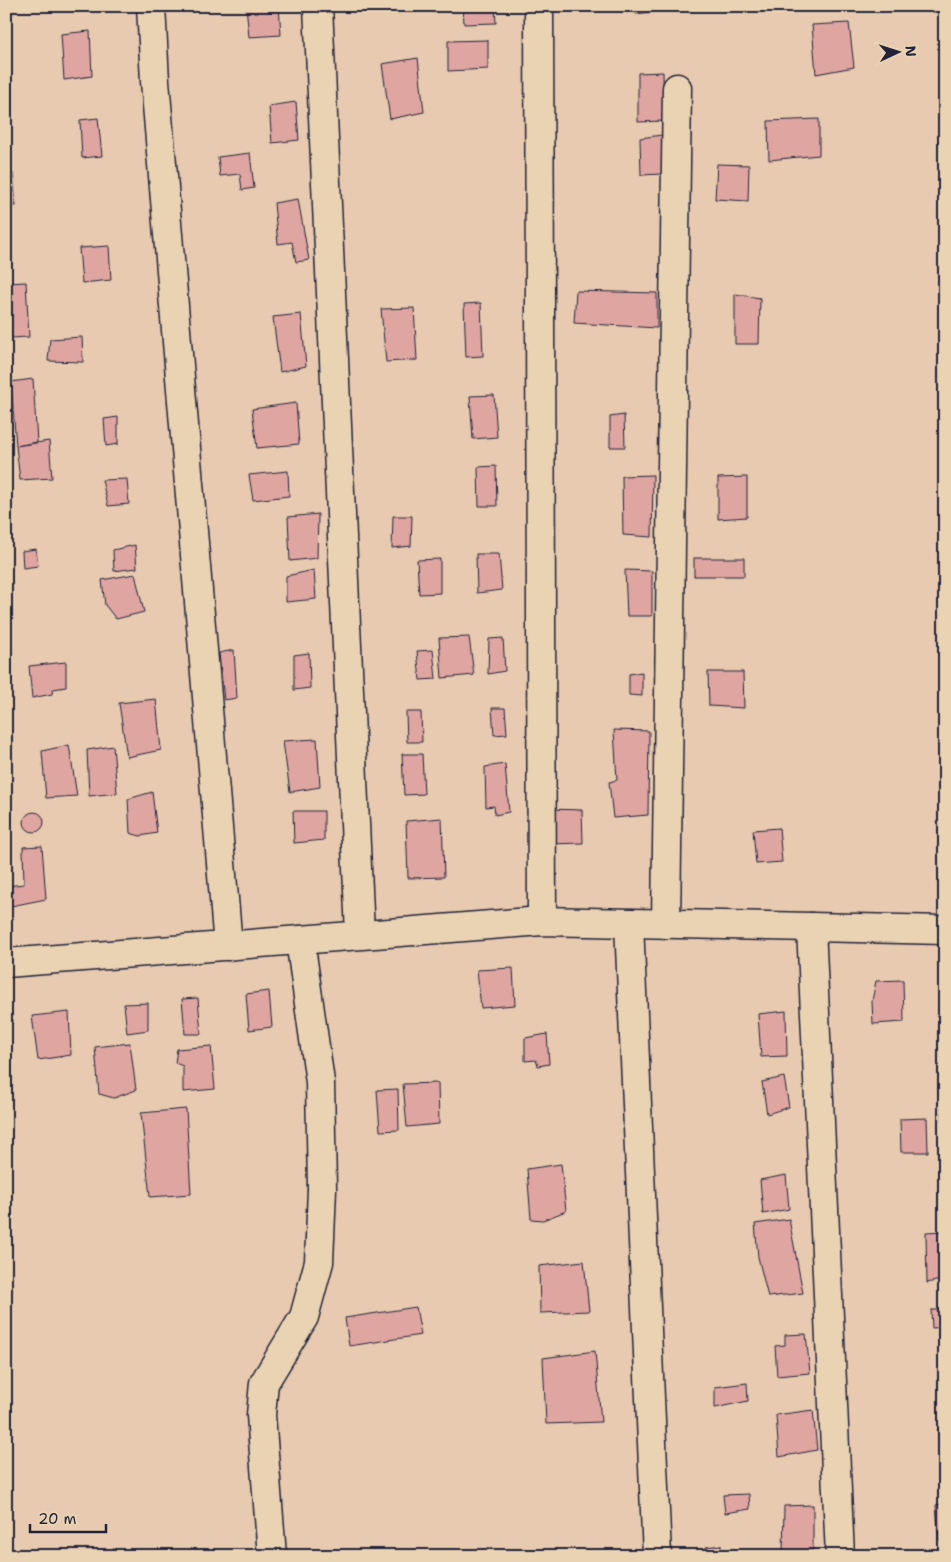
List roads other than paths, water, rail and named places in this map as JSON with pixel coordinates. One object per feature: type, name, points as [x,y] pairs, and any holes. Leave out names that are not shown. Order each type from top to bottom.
[{"type":"street","points":[[151,6],[228,946]]},
{"type":"street","points":[[318,6],[360,934]]},
{"type":"street","points":[[538,6],[542,921]]},
{"type":"street","points":[[666,924],[678,88]]},
{"type":"street","points":[[6,963],[542,921],[945,930]]},
{"type":"street","points":[[629,924],[657,1556]]},
{"type":"street","points":[[811,927],[840,1556]]},
{"type":"street","points":[[272,1556],[261,1415],[264,1383],[304,1317],[319,1262],[322,1189],[320,1082],[300,940]]}]
